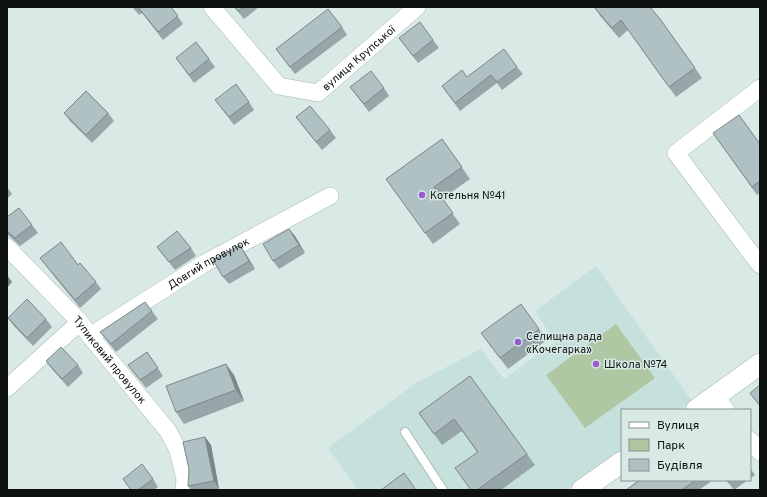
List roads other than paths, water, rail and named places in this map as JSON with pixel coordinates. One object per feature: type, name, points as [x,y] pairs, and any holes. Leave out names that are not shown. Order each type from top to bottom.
[{"type":"street","name":"вулиця Крупської","points":[[212,7],[279,86],[318,93],[417,7]]},
{"type":"street","points":[[760,88],[676,153],[760,265]]},
{"type":"street","name":"Довгий провулок","points":[[90,336],[205,263],[330,196]]},
{"type":"street","name":"Тупиковий провулок","points":[[7,247],[80,322],[168,431],[178,450],[184,479],[184,490]]},
{"type":"street","points":[[7,388],[80,322]]},
{"type":"street","points":[[700,409],[721,403],[760,364]]},
{"type":"street","points":[[751,441],[760,452]]},
{"type":"street","points":[[582,490],[621,463]]},
{"type":"lane","points":[[405,432],[442,490]]},
{"type":"place","name":"Котельня №41","points":[[422,195]]},
{"type":"place","name":"Селищна рада «Кочегарка»","points":[[518,342]]},
{"type":"place","name":"Школа №74","points":[[596,364]]}]
